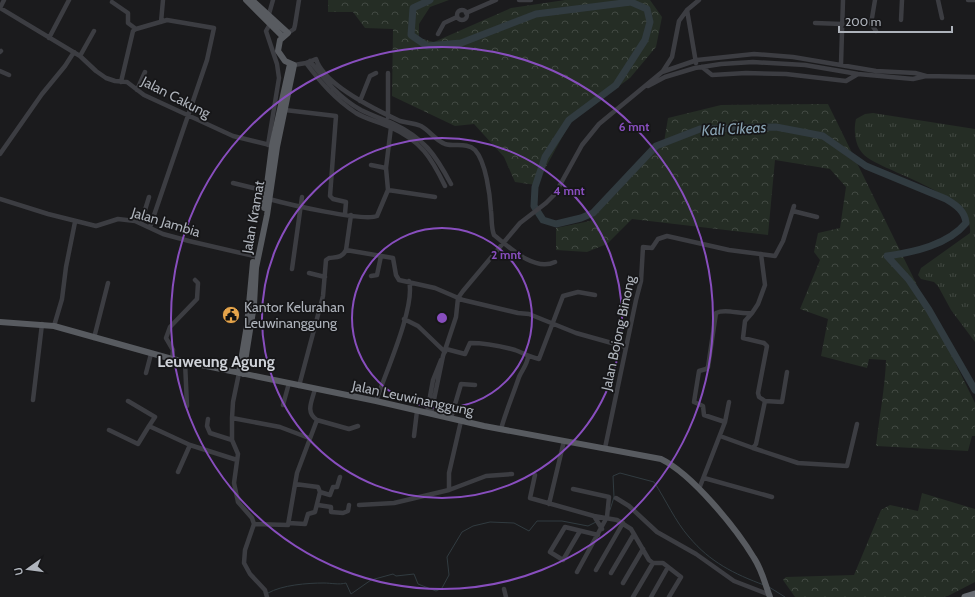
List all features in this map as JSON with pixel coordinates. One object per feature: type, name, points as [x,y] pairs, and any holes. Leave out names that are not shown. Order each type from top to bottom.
[{"type":"highway","points":[[966,597],[975,594]]},
{"type":"main road","points":[[246,0],[270,24],[285,35]]},
{"type":"main road","points":[[252,0],[268,14],[285,35]]},
{"type":"main road","points":[[285,35],[279,43],[278,51],[282,58],[292,65]]},
{"type":"main road","name":"Jalan Kramat","points":[[240,375],[254,305],[256,256],[273,146],[292,65]]},
{"type":"main road","name":"Jalan Kramat","points":[[256,256],[269,200],[273,146],[285,110],[292,65]]},
{"type":"main road","name":"Jalan Leuwinanggung","points":[[0,322],[54,326],[151,354],[240,375],[289,383],[376,401],[461,421],[661,459],[678,470],[699,489],[719,511],[754,557],[767,583],[770,594]]},
{"type":"street","points":[[0,8],[4,0]]},
{"type":"street","points":[[49,38],[69,0]]},
{"type":"street","points":[[161,22],[163,0]]},
{"type":"street","points":[[268,14],[273,0]]},
{"type":"street","points":[[285,35],[294,29],[296,25],[299,0]]},
{"type":"street","points":[[438,34],[444,23],[457,17],[460,10],[466,13],[496,0]]},
{"type":"street","points":[[519,0],[531,0]]},
{"type":"street","points":[[429,414],[445,352],[456,317],[458,298],[520,223],[546,203],[561,184],[582,145],[590,134],[617,108],[662,72],[672,56],[680,21],[687,10],[699,0]]},
{"type":"street","points":[[841,64],[843,0]]},
{"type":"street","points":[[875,0],[871,24],[876,31]]},
{"type":"street","points":[[901,20],[902,0]]},
{"type":"street","points":[[938,0],[942,18]]},
{"type":"street","points":[[968,0],[975,0]]},
{"type":"street","points":[[112,2],[128,13],[128,23],[136,29]]},
{"type":"street","name":"Jalan Cakung","points":[[0,8],[74,52],[106,78],[127,82],[144,95],[188,117],[233,136],[273,146]]},
{"type":"street","points":[[687,10],[697,60],[695,68]]},
{"type":"street","points":[[121,82],[134,31],[136,29],[167,20],[213,27],[214,30],[207,60],[150,227]]},
{"type":"street","points":[[815,23],[842,24]]},
{"type":"street","points":[[270,24],[266,31],[277,64],[279,78],[273,146]]},
{"type":"street","points":[[80,56],[94,31]]},
{"type":"street","points":[[0,154],[42,94],[65,66],[74,52]]},
{"type":"street","points":[[662,72],[697,60],[754,54],[793,57],[876,71],[915,73],[926,76],[975,77]]},
{"type":"street","points":[[292,65],[308,62],[316,58],[318,66],[329,77],[360,101],[387,115],[407,123],[420,126],[440,142],[453,146],[466,145],[474,149],[482,164],[490,196],[493,233],[520,255],[531,261],[548,264],[555,262]]},
{"type":"street","points":[[308,62],[337,94],[361,110],[388,121],[392,126],[409,137],[427,153],[445,186]]},
{"type":"street","points":[[308,62],[325,88],[358,114],[412,133],[431,150],[450,184]]},
{"type":"street","points":[[642,88],[665,77],[695,68],[738,62],[770,62],[805,65],[858,74],[913,79],[926,76]]},
{"type":"street","points":[[702,67],[712,75],[746,73],[786,74],[840,81],[852,80],[858,74]]},
{"type":"street","points":[[0,71],[9,75]]},
{"type":"street","points":[[137,90],[145,72]]},
{"type":"street","points":[[662,72],[665,77]]},
{"type":"street","points":[[360,101],[370,76],[376,73]]},
{"type":"street","points":[[388,73],[388,121]]},
{"type":"street","points":[[285,110],[335,115],[336,120],[330,176],[330,196],[333,199],[346,202],[345,214]]},
{"type":"street","points":[[269,200],[300,208],[370,218],[377,216],[388,190],[386,168],[392,126]]},
{"type":"street","points":[[371,165],[386,168]]},
{"type":"street","points":[[233,183],[266,190]]},
{"type":"street","points":[[388,190],[435,197]]},
{"type":"street","points":[[141,223],[149,197]]},
{"type":"street","points":[[292,269],[302,197]]},
{"type":"street","name":"Jalan Jambia","points":[[0,199],[76,222],[98,226],[118,220],[141,223],[189,242],[256,256]]},
{"type":"street","name":"Jalan Bojong Binong","points":[[605,448],[641,281],[644,247],[652,248],[658,239],[667,236],[729,250],[773,256],[778,253],[793,208],[817,217]]},
{"type":"street","points":[[299,386],[323,296],[327,258],[342,256],[346,250],[351,215]]},
{"type":"street","points":[[54,326],[62,299],[66,267],[76,222]]},
{"type":"street","points":[[346,250],[393,258],[397,278],[435,288],[458,298],[518,313],[530,314],[576,334],[626,347]]},
{"type":"street","points":[[762,254],[765,285],[758,304],[745,321],[743,338],[766,345],[758,393],[759,397],[765,401],[782,402],[787,372]]},
{"type":"street","points":[[372,276],[377,275],[381,256]]},
{"type":"street","points":[[309,273],[325,277]]},
{"type":"street","points":[[172,359],[173,350],[166,338],[170,327],[197,299],[198,283],[195,280]]},
{"type":"street","points":[[376,401],[397,347],[411,294],[409,281]]},
{"type":"street","points":[[94,338],[108,283]]},
{"type":"street","points":[[404,319],[418,326],[445,352],[465,354],[470,343],[480,343],[516,350],[528,357],[540,358],[565,294],[578,292],[595,295]]},
{"type":"street","points":[[725,422],[704,415],[702,406],[694,402],[699,371],[706,369],[708,366],[716,313],[720,311],[745,314],[752,313]]},
{"type":"street","points":[[33,400],[42,324]]},
{"type":"street","points":[[146,373],[151,354]]},
{"type":"street","points":[[502,429],[508,406],[520,376],[527,364],[528,357]]},
{"type":"street","points":[[185,362],[187,406]]},
{"type":"street","points":[[240,375],[232,418],[232,440],[238,451],[234,478],[238,502],[252,518],[254,524],[245,550],[244,563],[267,595]]},
{"type":"street","points":[[283,405],[289,383]]},
{"type":"street","points":[[451,418],[462,383],[475,385]]},
{"type":"street","points":[[315,389],[310,414],[317,420],[341,427],[350,429],[358,426]]},
{"type":"street","points":[[108,430],[138,444],[155,417],[128,401]]},
{"type":"street","points":[[753,448],[765,401]]},
{"type":"street","points":[[699,489],[725,422],[729,402]]},
{"type":"street","points":[[414,436],[417,411]]},
{"type":"street","points":[[232,418],[280,427],[309,438]]},
{"type":"street","points":[[208,419],[207,426],[210,433],[232,440]]},
{"type":"street","points":[[289,523],[300,462],[317,420]]},
{"type":"street","points":[[449,490],[449,473],[461,421]]},
{"type":"street","points":[[720,436],[798,463],[847,466],[857,424]]},
{"type":"street","points":[[150,426],[190,445],[237,460]]},
{"type":"street","points":[[549,504],[564,441]]},
{"type":"street","points":[[178,472],[190,445]]},
{"type":"street","points":[[359,505],[394,503],[449,490],[486,476],[512,474]]},
{"type":"street","points":[[535,475],[530,498],[594,516],[607,517],[623,523],[631,529],[649,560],[663,563],[680,577],[669,597]]},
{"type":"street","points":[[320,492],[330,494],[333,487],[337,487],[340,477]]},
{"type":"street","points":[[704,478],[772,497]]},
{"type":"street","points":[[254,524],[287,526],[289,523],[305,524],[307,515],[315,513],[320,492],[318,487],[295,484]]},
{"type":"street","points":[[574,489],[609,497],[607,517],[602,529],[577,572]]},
{"type":"street","points":[[616,498],[632,509],[655,531],[696,554],[734,580],[770,594]]},
{"type":"street","points":[[318,505],[331,507],[331,512],[340,513],[348,511],[349,504]]},
{"type":"street","points":[[594,516],[602,529]]},
{"type":"street","points":[[596,570],[623,523]]},
{"type":"street","points":[[580,531],[563,560],[550,552],[565,528],[580,531],[598,535]]},
{"type":"street","points":[[611,573],[634,534]]},
{"type":"street","points":[[623,584],[643,549]]},
{"type":"street","points":[[633,597],[653,562]]},
{"type":"street","points":[[651,597],[668,567]]},
{"type":"street","points":[[504,589],[506,597]]},
{"type":"green space","points":[[328,0],[449,0],[430,7],[419,24],[419,38],[434,42],[511,8],[565,0],[650,0],[662,17],[656,47],[630,78],[571,121],[536,185],[515,182],[504,157],[474,124],[455,126],[392,96],[393,29],[365,28],[353,12],[328,12]]},
{"type":"green space","points":[[828,104],[975,403],[975,436],[972,436],[968,451],[876,446],[886,360],[869,359],[867,368],[821,356],[828,319],[800,309],[820,260],[814,252],[818,233],[840,228],[846,187],[830,169],[775,160],[768,235],[632,219],[607,244],[587,252],[556,250],[556,228],[590,221],[628,171],[664,142],[668,118],[721,105]]},
{"type":"green space","points":[[873,113],[975,129],[975,342],[951,310],[938,286],[934,282],[921,279],[918,275],[921,268],[970,233],[968,220],[959,208],[946,197],[864,155],[856,140],[856,119],[865,114]]},
{"type":"green space","points":[[922,493],[975,509],[975,582],[948,596],[943,597],[795,597],[783,580],[786,577],[854,575],[881,510],[890,505],[918,511]]},
{"type":"waterway","name":"Kali Cikeas","points":[[430,0],[413,8],[411,35],[427,46],[461,43],[536,14],[631,2],[647,9],[650,22],[645,40],[616,85],[569,120],[545,157],[535,187],[534,206],[543,220],[556,224],[581,218],[593,213],[656,146],[700,129],[776,127],[823,136],[866,166],[946,199],[953,204],[962,212],[966,223],[959,231],[940,242],[919,250],[887,256],[909,280],[929,310],[975,390]]},
{"type":"waterway","points":[[610,510],[614,497],[613,476],[620,473],[654,482],[679,524],[705,554],[733,572],[764,585]]},
{"type":"waterway","points":[[268,593],[280,588],[295,585],[346,583],[351,594],[371,580],[393,574],[396,576],[414,574],[418,584],[436,591],[442,588],[449,575],[447,557],[462,532],[473,526],[490,522],[514,523],[529,531],[537,521],[562,521],[588,526],[596,522]]},
{"type":"waterway","points":[[769,587],[785,597]]},
{"type":"place","name":"Kantor Kelurahan Leuwinanggung","points":[[231,315]]},
{"type":"district","name":"Leuweung Agung","points":[[216,361]]}]
